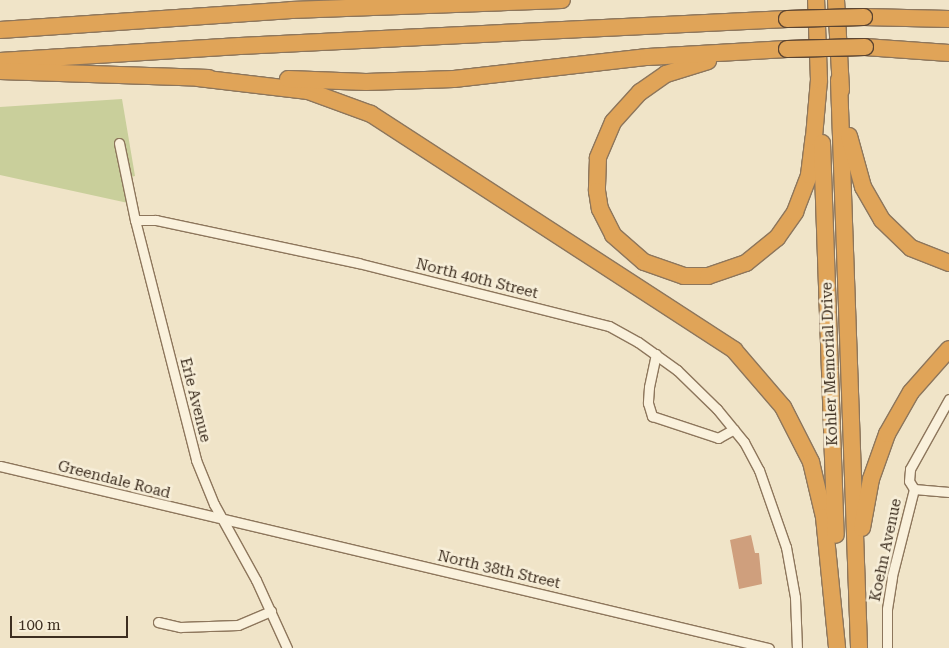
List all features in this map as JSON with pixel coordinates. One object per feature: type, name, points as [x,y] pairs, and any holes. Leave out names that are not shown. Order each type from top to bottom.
[{"type":"highway","points":[[0,30],[167,17],[562,0]]},
{"type":"highway","points":[[787,49],[686,66],[657,79],[627,104],[604,137],[596,177],[600,209],[619,242],[652,266],[692,277],[728,271],[761,252],[786,226],[803,196],[812,156],[819,80],[816,0]]},
{"type":"highway","points":[[836,0],[839,80],[853,157],[870,201],[903,242],[926,257],[949,263]]},
{"type":"highway","points":[[0,61],[240,46],[787,20],[864,18],[949,19]]},
{"type":"highway","points":[[0,71],[366,82],[454,79],[648,57],[787,49],[949,45]]},
{"type":"highway","points":[[865,47],[949,53]]},
{"type":"highway","points":[[198,78],[308,91],[371,114],[734,350],[783,407],[811,462],[824,517],[839,648]]},
{"type":"highway","name":"Kohler Memorial Drive","points":[[819,80],[839,648]]},
{"type":"highway","name":"Kohler Memorial Drive","points":[[839,80],[859,644]]},
{"type":"highway","points":[[859,644],[862,535],[871,479],[898,413],[921,380],[949,349]]},
{"type":"street","name":"Erie Avenue","points":[[119,143],[135,220],[196,460],[222,520],[271,611],[287,648]]},
{"type":"street","name":"North 40th Street","points":[[135,220],[156,220],[274,244],[590,320],[609,326],[656,354],[707,398],[734,429],[759,470],[777,515],[791,571],[797,648]]},
{"type":"street","points":[[656,354],[649,387],[648,403],[652,416],[718,438],[734,429]]},
{"type":"street","points":[[949,399],[910,469],[909,481],[914,489],[949,492]]},
{"type":"street","name":"Greendale Road","points":[[0,466],[222,520]]},
{"type":"street","name":"Koehn Avenue","points":[[887,648],[887,609],[892,576],[914,489]]},
{"type":"street","name":"North 38th Street","points":[[222,520],[769,648]]},
{"type":"street","points":[[158,622],[180,627],[238,626],[271,611]]},
{"type":"green space","points":[[122,99],[135,176],[123,179],[128,203],[0,175],[0,107]]},
{"type":"building","points":[[751,535],[755,553],[759,553],[762,584],[739,589],[730,540]]}]
